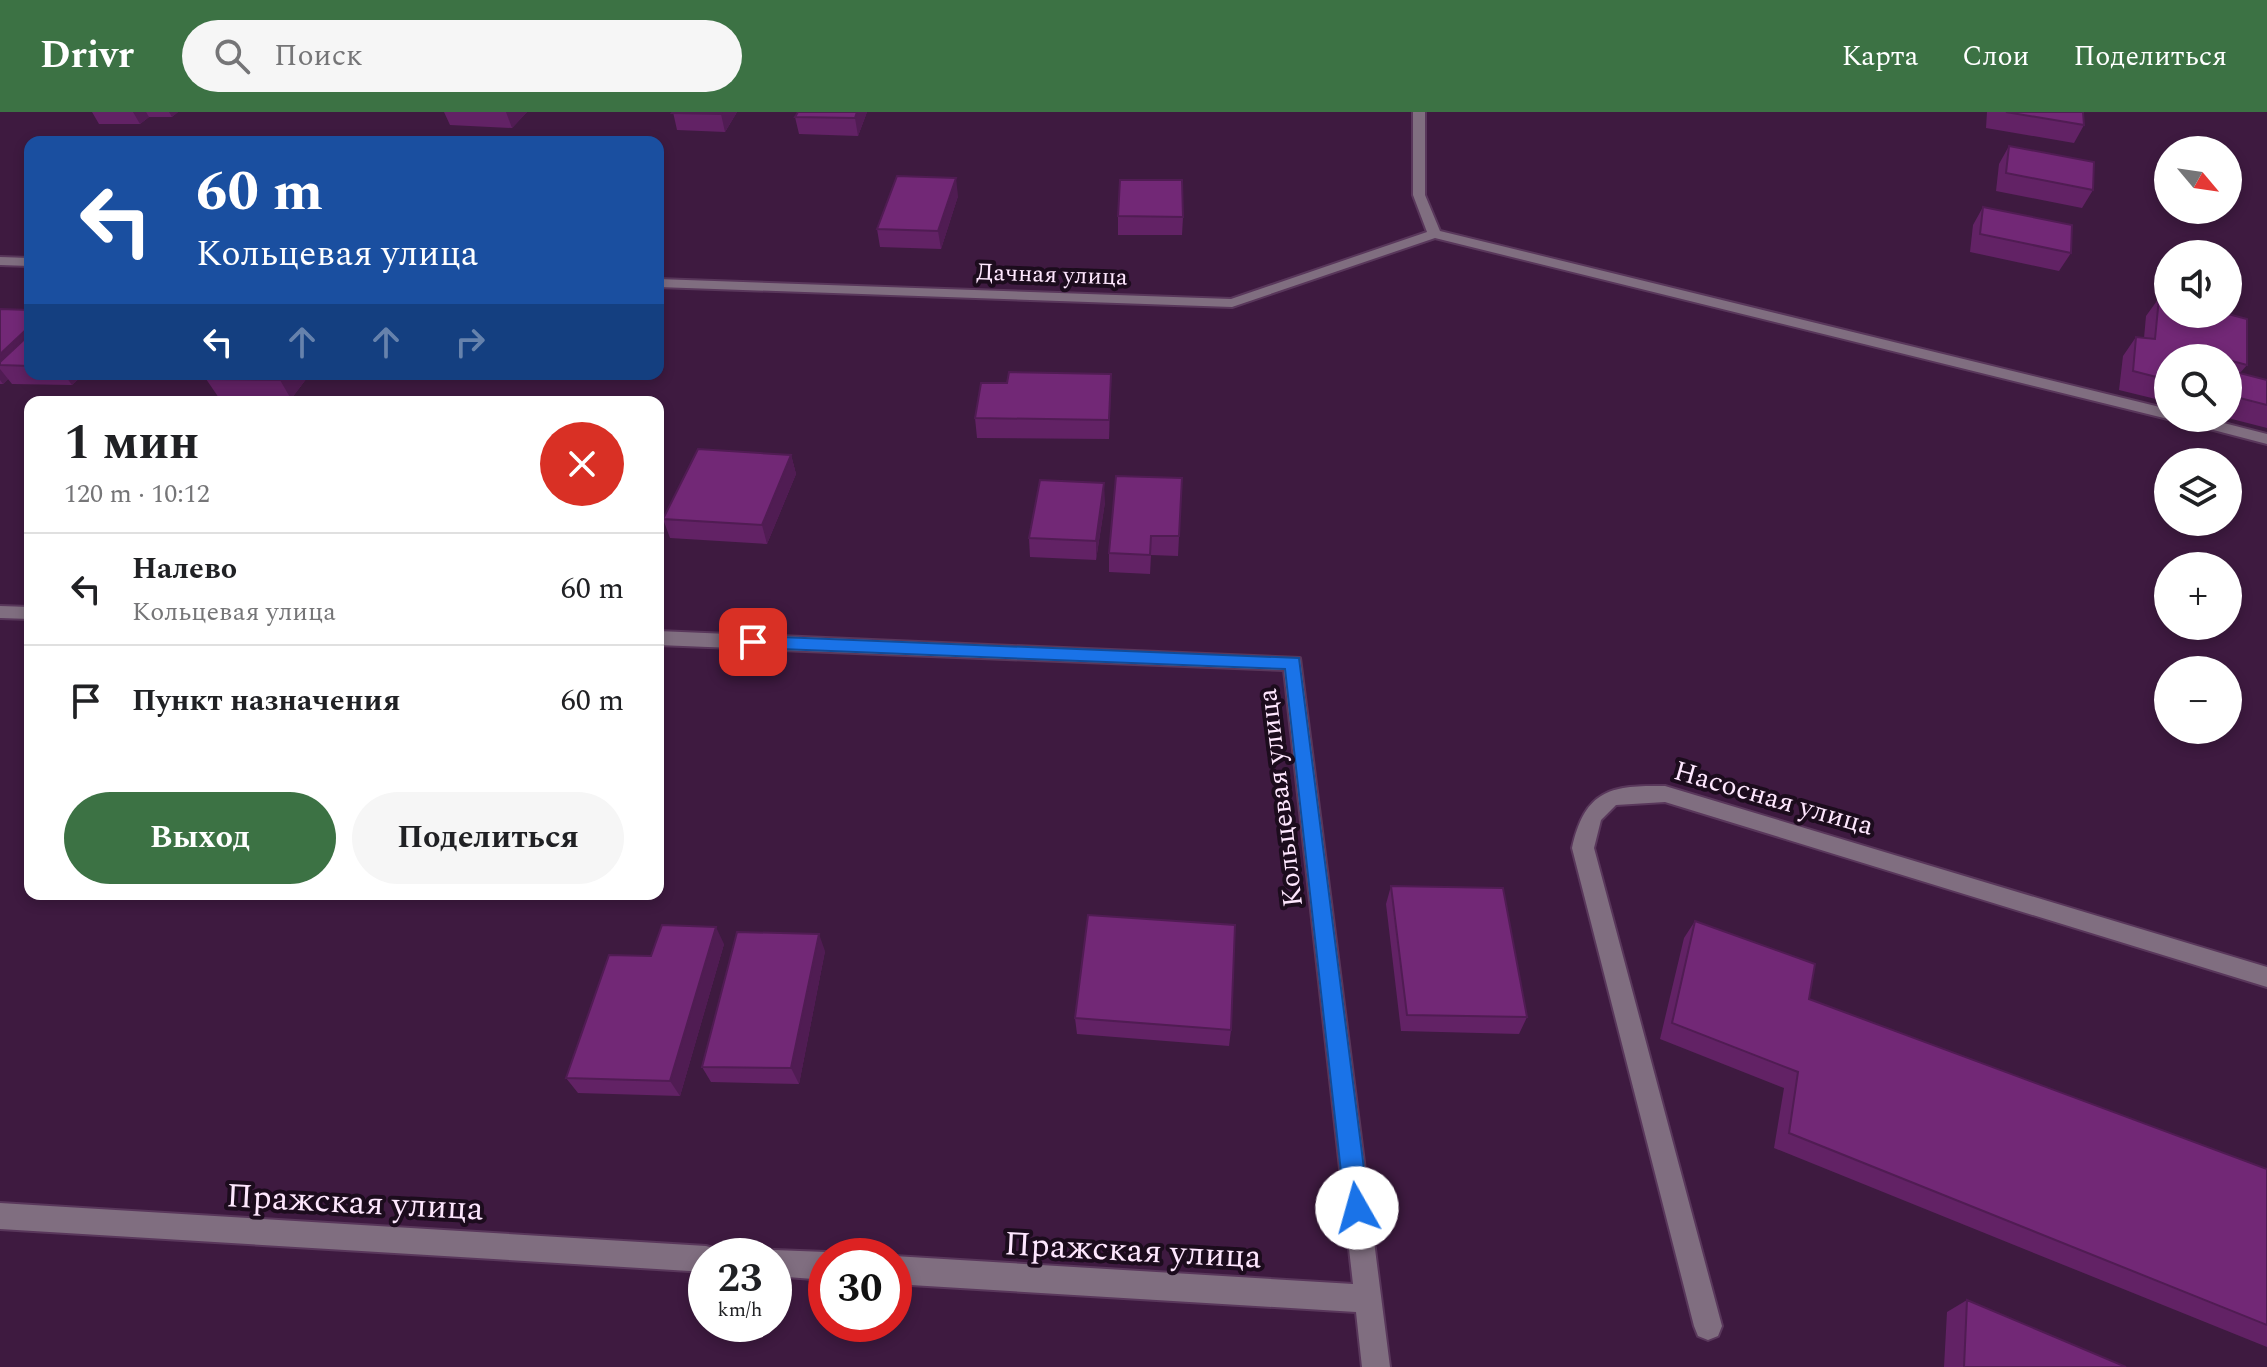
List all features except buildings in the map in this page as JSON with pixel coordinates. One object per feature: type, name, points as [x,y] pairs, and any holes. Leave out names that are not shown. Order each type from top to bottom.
[{"type":"street","points":[[1419,112],[1419,195],[1434,234],[2154,411]]},
{"type":"street","name":"Дачная улица","points":[[664,283],[1232,303],[1434,234]]},
{"type":"street","points":[[0,261],[24,262]]},
{"type":"street","points":[[2240,432],[2267,439]]},
{"type":"street","points":[[0,612],[24,613]]},
{"type":"street","name":"Кольцевая улица","points":[[664,638],[1293,663],[1376,1367]]},
{"type":"street","name":"Насосная улица","points":[[1708,1326],[1583,848],[1587,822],[1603,802],[1625,793],[1665,794],[2267,977]]},
{"type":"street","name":"Пражская улица","points":[[0,1216],[688,1258]]},
{"type":"street","name":"Пражская улица","points":[[912,1271],[1368,1299]]},
{"type":"route","points":[[753,642],[1293,663],[1357,1208]]}]
